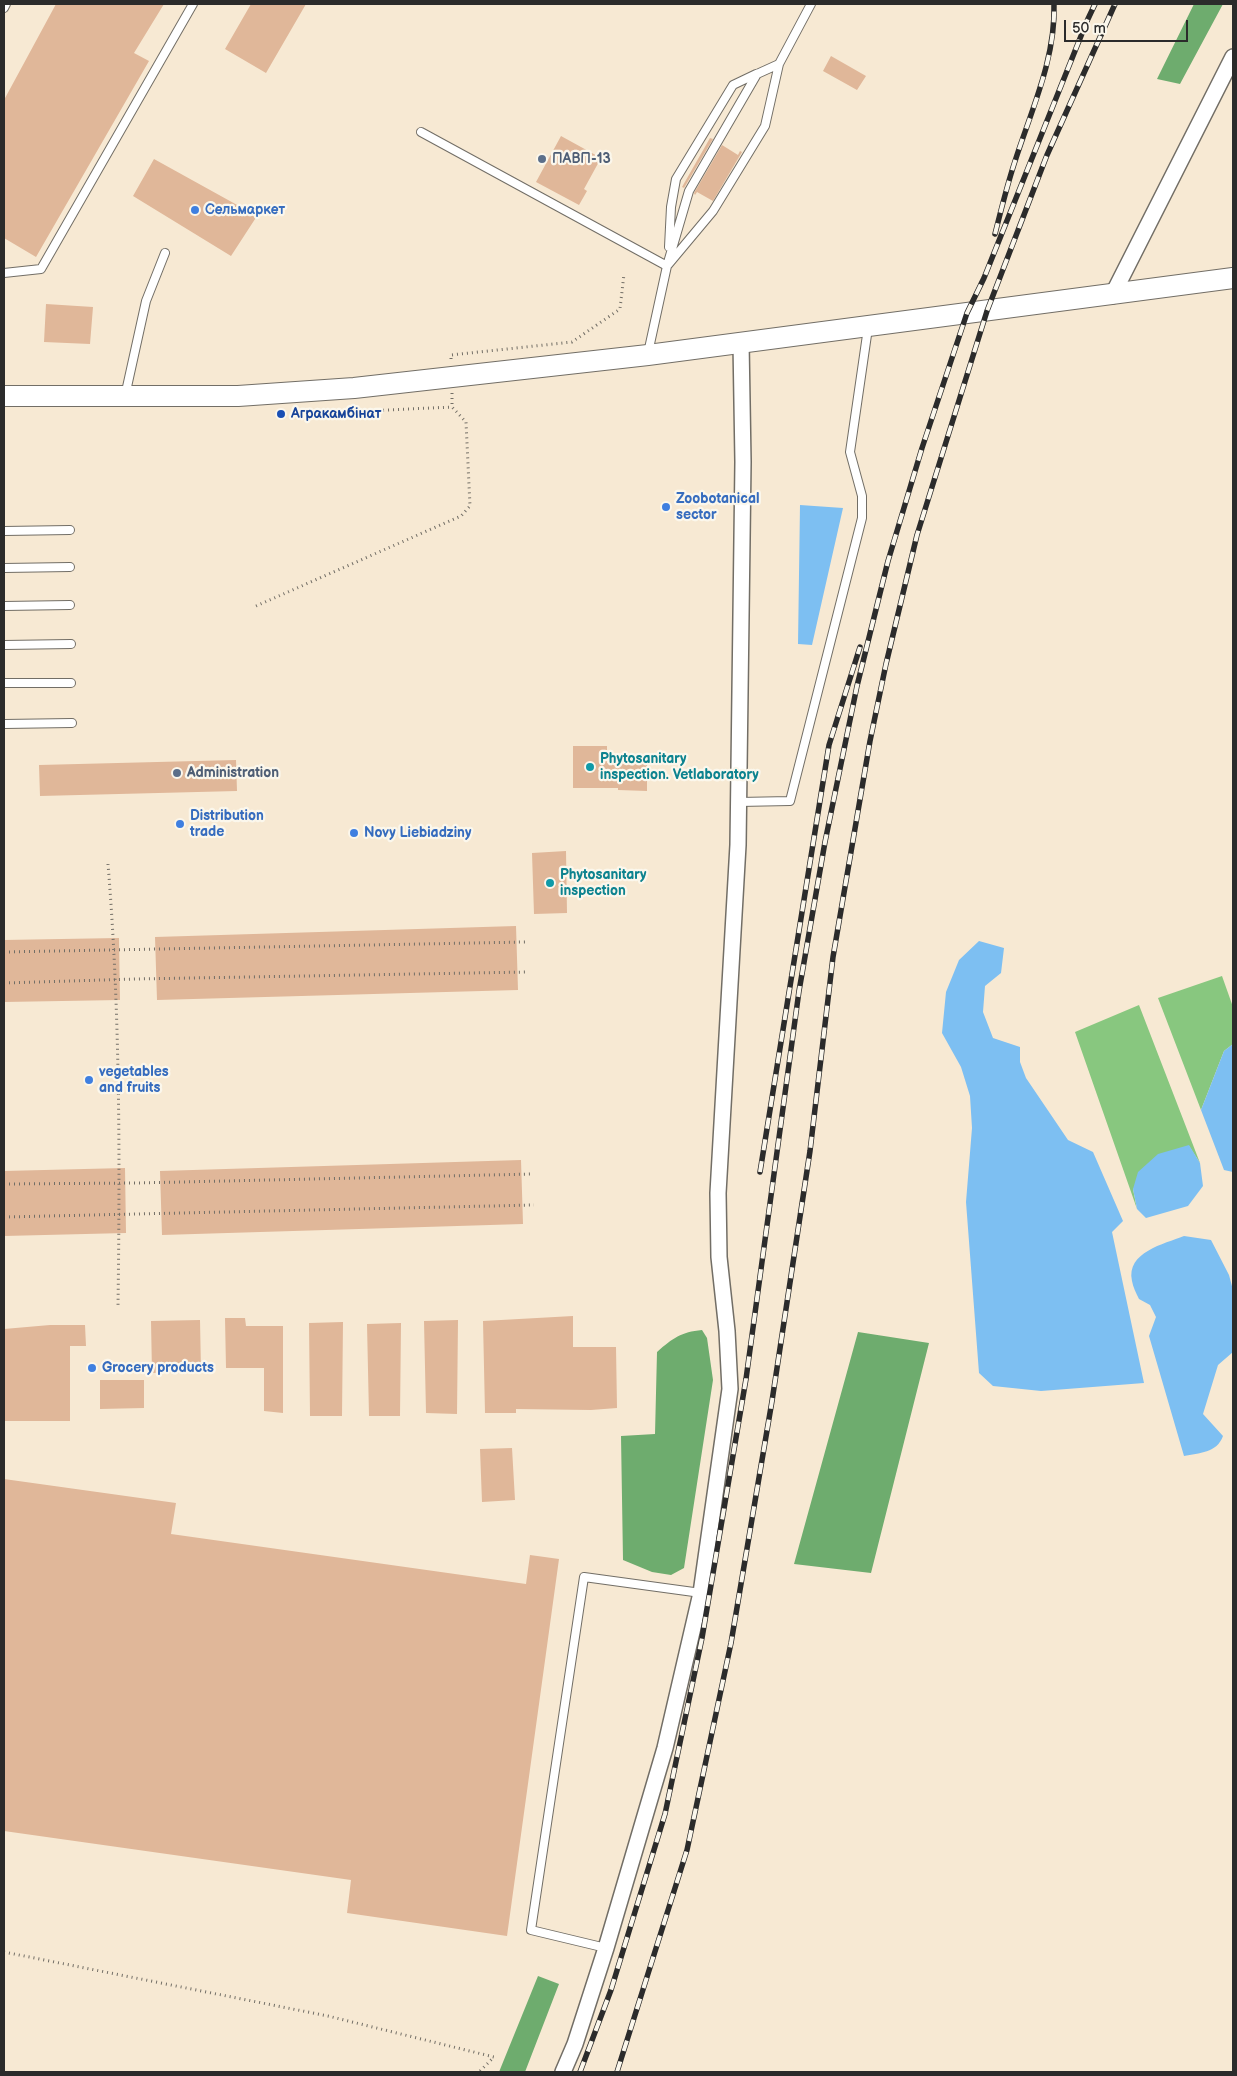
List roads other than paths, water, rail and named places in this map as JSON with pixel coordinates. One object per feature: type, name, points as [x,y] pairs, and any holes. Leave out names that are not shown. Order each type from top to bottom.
[{"type":"street","points":[[1112,296],[1233,57]]},
{"type":"street","points":[[4,396],[125,398],[273,395],[648,356],[741,342],[1112,296],[1233,278]]},
{"type":"street","points":[[564,2072],[606,1948],[665,1748],[701,1593],[730,1389],[728,1331],[719,1257],[718,1193],[738,845],[743,471],[741,342]]},
{"type":"lane","points":[[4,8],[6,4]]},
{"type":"lane","points":[[4,272],[41,269],[193,4]]},
{"type":"lane","points":[[668,262],[713,211],[765,126],[779,64],[811,4]]},
{"type":"lane","points":[[668,262],[671,207],[676,179],[733,85],[779,64]]},
{"type":"lane","points":[[648,356],[668,262],[689,191],[757,74]]},
{"type":"lane","points":[[421,132],[668,262]]},
{"type":"lane","points":[[125,398],[146,301],[165,254]]},
{"type":"lane","points":[[739,802],[790,801],[862,518],[862,496],[850,452],[868,326]]},
{"type":"lane","points":[[4,531],[70,530]]},
{"type":"lane","points":[[4,568],[70,567]]},
{"type":"lane","points":[[4,606],[70,605]]},
{"type":"lane","points":[[4,645],[71,644]]},
{"type":"lane","points":[[4,683],[71,683]]},
{"type":"lane","points":[[4,724],[72,723]]},
{"type":"lane","points":[[606,1948],[531,1930],[584,1577],[701,1593]]},
{"type":"water","points":[[800,505],[843,508],[812,645],[798,644]]},
{"type":"water","points":[[979,941],[1004,948],[1001,973],[985,986],[983,1012],[993,1038],[1020,1047],[1020,1062],[1026,1078],[1068,1140],[1093,1152],[1123,1221],[1112,1232],[1144,1383],[1041,1391],[993,1386],[979,1373],[966,1202],[972,1128],[970,1096],[961,1067],[942,1033],[946,992],[959,960]]},
{"type":"water","points":[[1233,1044],[1233,1172],[1224,1170],[1201,1110],[1224,1051]]},
{"type":"water","points":[[1189,1145],[1200,1163],[1203,1186],[1188,1206],[1146,1218],[1137,1209],[1133,1189],[1138,1172],[1158,1154]]},
{"type":"water","points":[[1184,1236],[1211,1240],[1229,1275],[1233,1290],[1233,1352],[1218,1365],[1203,1414],[1223,1436],[1220,1442],[1212,1449],[1184,1456],[1149,1336],[1156,1317],[1150,1305],[1139,1299],[1132,1283],[1132,1271],[1135,1263],[1148,1251]]},
{"type":"railway","points":[[995,234],[1011,174],[1045,69],[1050,48],[1054,4]]},
{"type":"railway","points":[[580,2072],[611,1990],[665,1814],[702,1638],[746,1379],[799,991],[825,842],[857,686],[888,561],[922,448],[967,313],[984,278],[1095,4]]},
{"type":"railway","points":[[617,2072],[687,1850],[731,1643],[772,1401],[810,1151],[833,957],[870,741],[886,664],[917,535],[987,311],[1047,155],[1115,4]]},
{"type":"railway","points":[[760,1172],[829,745],[860,647]]},
{"type":"place","name":"ПАВП-13","points":[[542,159]]},
{"type":"place","name":"Сельмаркет","points":[[195,210]]},
{"type":"place","name":"Агракамбінат","points":[[281,414]]},
{"type":"place","name":"Zoobotanical sector","points":[[666,507]]},
{"type":"place","name":"Phytosanitary inspection. Vetlaboratory","points":[[590,767]]},
{"type":"place","name":"Administration","points":[[177,773]]},
{"type":"place","name":"Distribution trade","points":[[180,824]]},
{"type":"place","name":"Novy Liebiadziny","points":[[354,833]]},
{"type":"place","name":"Phytosanitary inspection","points":[[550,883]]},
{"type":"place","name":"vegetables and fruits","points":[[89,1080]]},
{"type":"place","name":"Grocery products","points":[[92,1368]]}]
